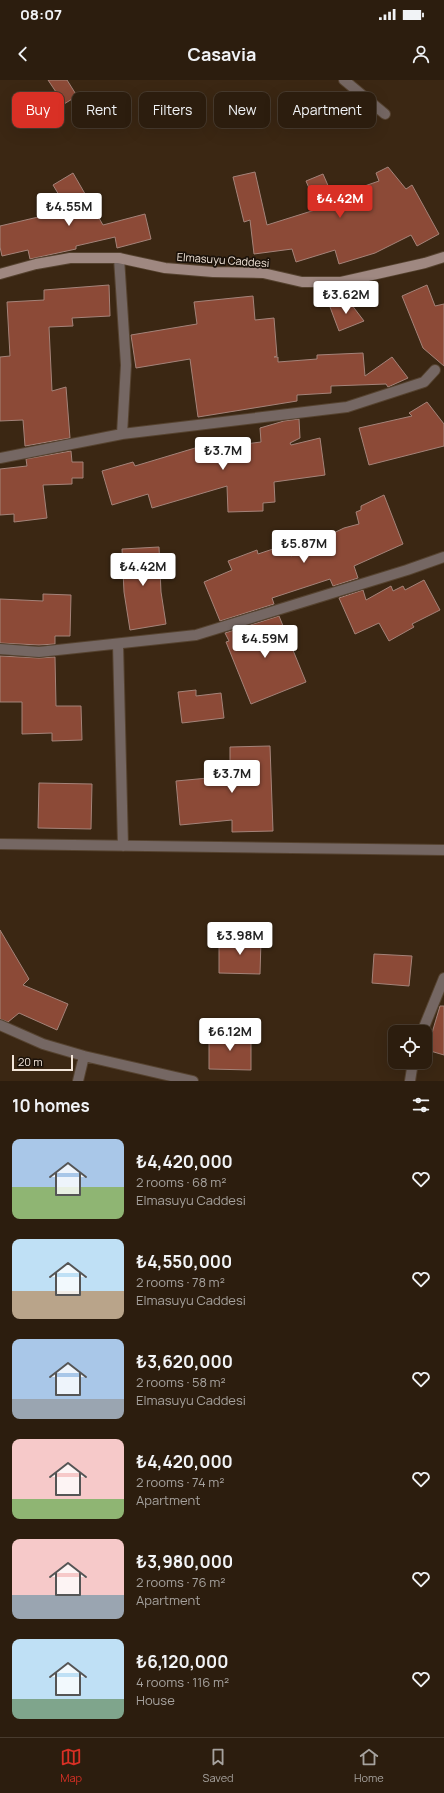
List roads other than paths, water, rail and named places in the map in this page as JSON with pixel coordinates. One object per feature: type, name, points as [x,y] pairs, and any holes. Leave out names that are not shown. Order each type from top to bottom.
[{"type":"street","points":[[344,80],[385,114]]},
{"type":"street","name":"Elmasuyu Caddesi","points":[[0,274],[36,264],[70,258],[119,258],[165,268],[213,272],[263,273],[302,282],[341,282],[425,263],[444,257]]},
{"type":"street","points":[[119,258],[126,365],[122,434]]},
{"type":"street","points":[[0,458],[122,434],[347,407],[424,382],[435,370]]},
{"type":"street","points":[[0,649],[39,652],[196,635],[444,557]]},
{"type":"street","points":[[118,644],[123,846]]},
{"type":"street","points":[[0,844],[444,850]]},
{"type":"street","points":[[425,1025],[444,978]]},
{"type":"street","points":[[0,1025],[42,1044],[84,1056],[193,1081]]},
{"type":"street","points":[[78,1081],[84,1056]]},
{"type":"street","points":[[410,1081],[411,1069]]}]
